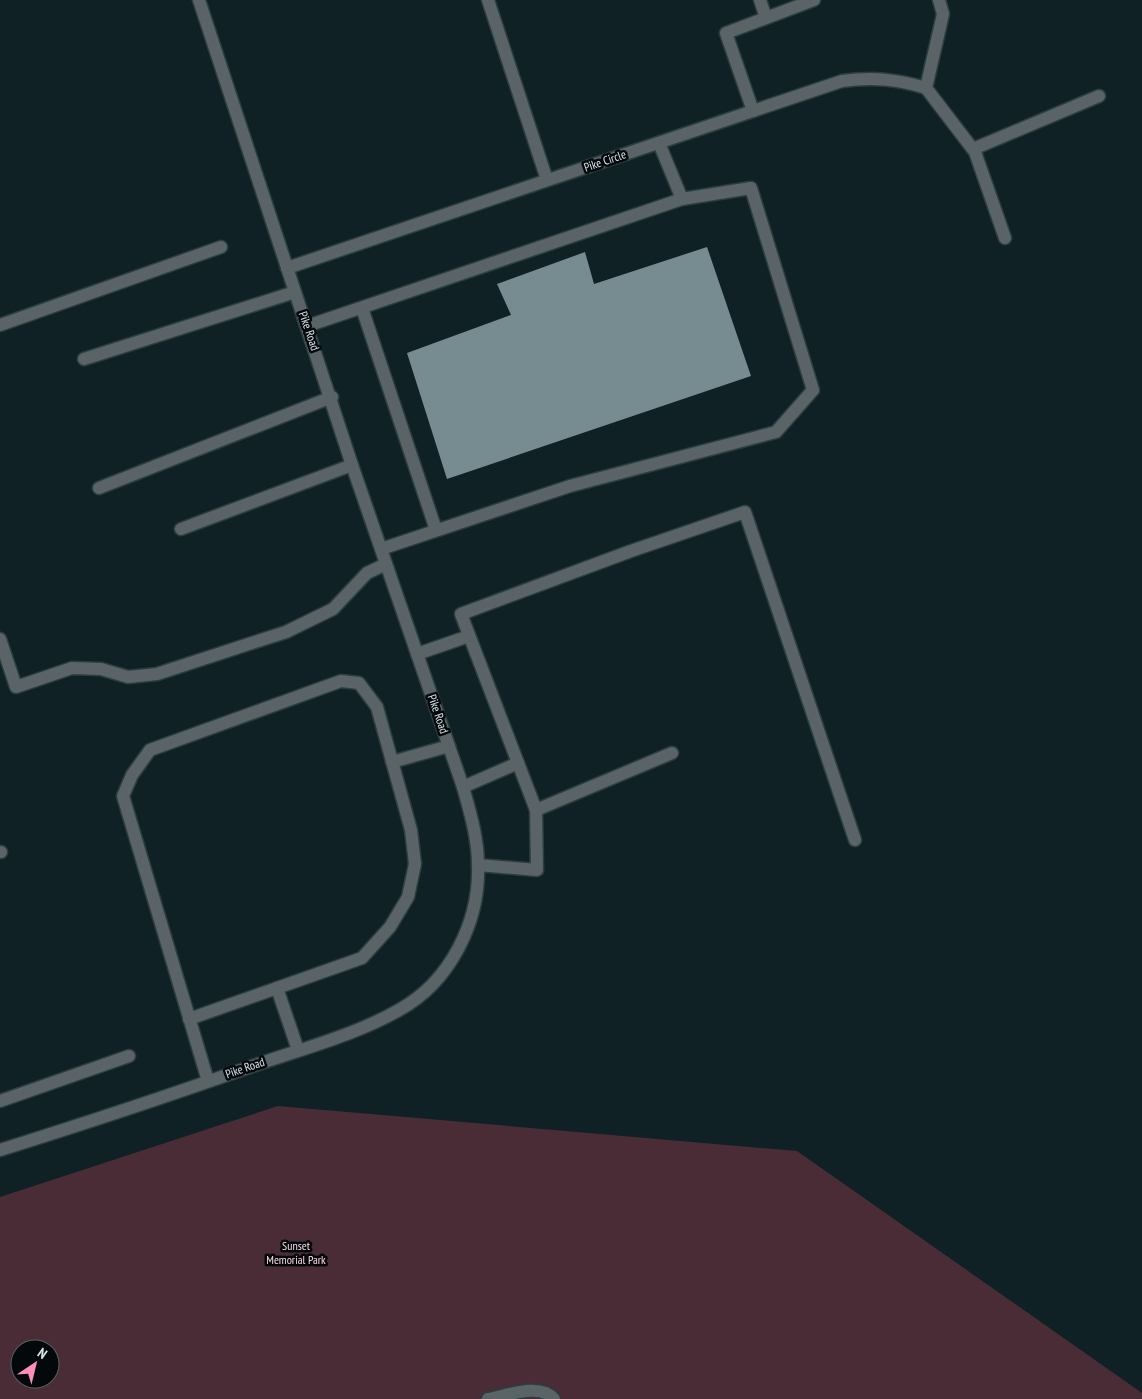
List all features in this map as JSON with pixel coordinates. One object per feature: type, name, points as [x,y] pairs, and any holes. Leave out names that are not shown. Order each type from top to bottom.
[{"type":"street","name":"Pike Road","points":[[0,1150],[298,1050],[370,1024],[400,1010],[428,989],[450,962],[467,933],[476,900],[478,864],[475,831],[463,787],[352,465],[332,397],[295,292],[199,0]]},
{"type":"street","points":[[488,0],[547,180]]},
{"type":"street","points":[[760,0],[766,18]]},
{"type":"street","points":[[753,111],[726,33],[814,0]]},
{"type":"street","points":[[939,0],[943,14],[926,88],[973,149],[1005,238]]},
{"type":"street","name":"Pike Circle","points":[[287,268],[842,81],[869,77],[896,79],[926,88]]},
{"type":"street","points":[[973,149],[1099,96]]},
{"type":"street","points":[[659,143],[682,200]]},
{"type":"street","points":[[307,326],[682,200],[751,188],[813,390],[776,432],[570,486],[381,549]]},
{"type":"street","points":[[0,325],[221,247]]},
{"type":"street","points":[[84,359],[295,292]]},
{"type":"street","points":[[362,308],[436,530]]},
{"type":"street","points":[[99,488],[332,397]]},
{"type":"street","points":[[181,528],[352,465]]},
{"type":"street","points":[[478,864],[536,870],[536,810],[461,614],[631,551],[744,512],[855,840]]},
{"type":"street","points":[[0,639],[16,686],[72,668],[101,669],[128,677],[157,674],[262,640],[313,620],[333,609],[367,573],[386,564]]},
{"type":"street","points":[[417,654],[469,636]]},
{"type":"street","points":[[189,1018],[362,958],[390,927],[408,897],[415,864],[411,830],[377,707],[359,683],[340,681],[150,750],[132,775],[123,796],[189,1018],[208,1081]]},
{"type":"street","points":[[392,762],[449,746]]},
{"type":"street","points":[[536,810],[672,753]]},
{"type":"street","points":[[463,787],[518,762]]},
{"type":"street","points":[[277,988],[298,1050]]},
{"type":"street","points":[[0,1101],[130,1056]]},
{"type":"street","points":[[488,1399],[542,1391],[554,1399]]},
{"type":"green space","name":"Sunset Memorial Park","points":[[278,1106],[797,1151],[1142,1393],[1142,1399],[0,1399],[0,1197]]},
{"type":"building","points":[[707,247],[751,376],[447,479],[407,353],[511,315],[497,284],[585,252],[594,284]]}]
